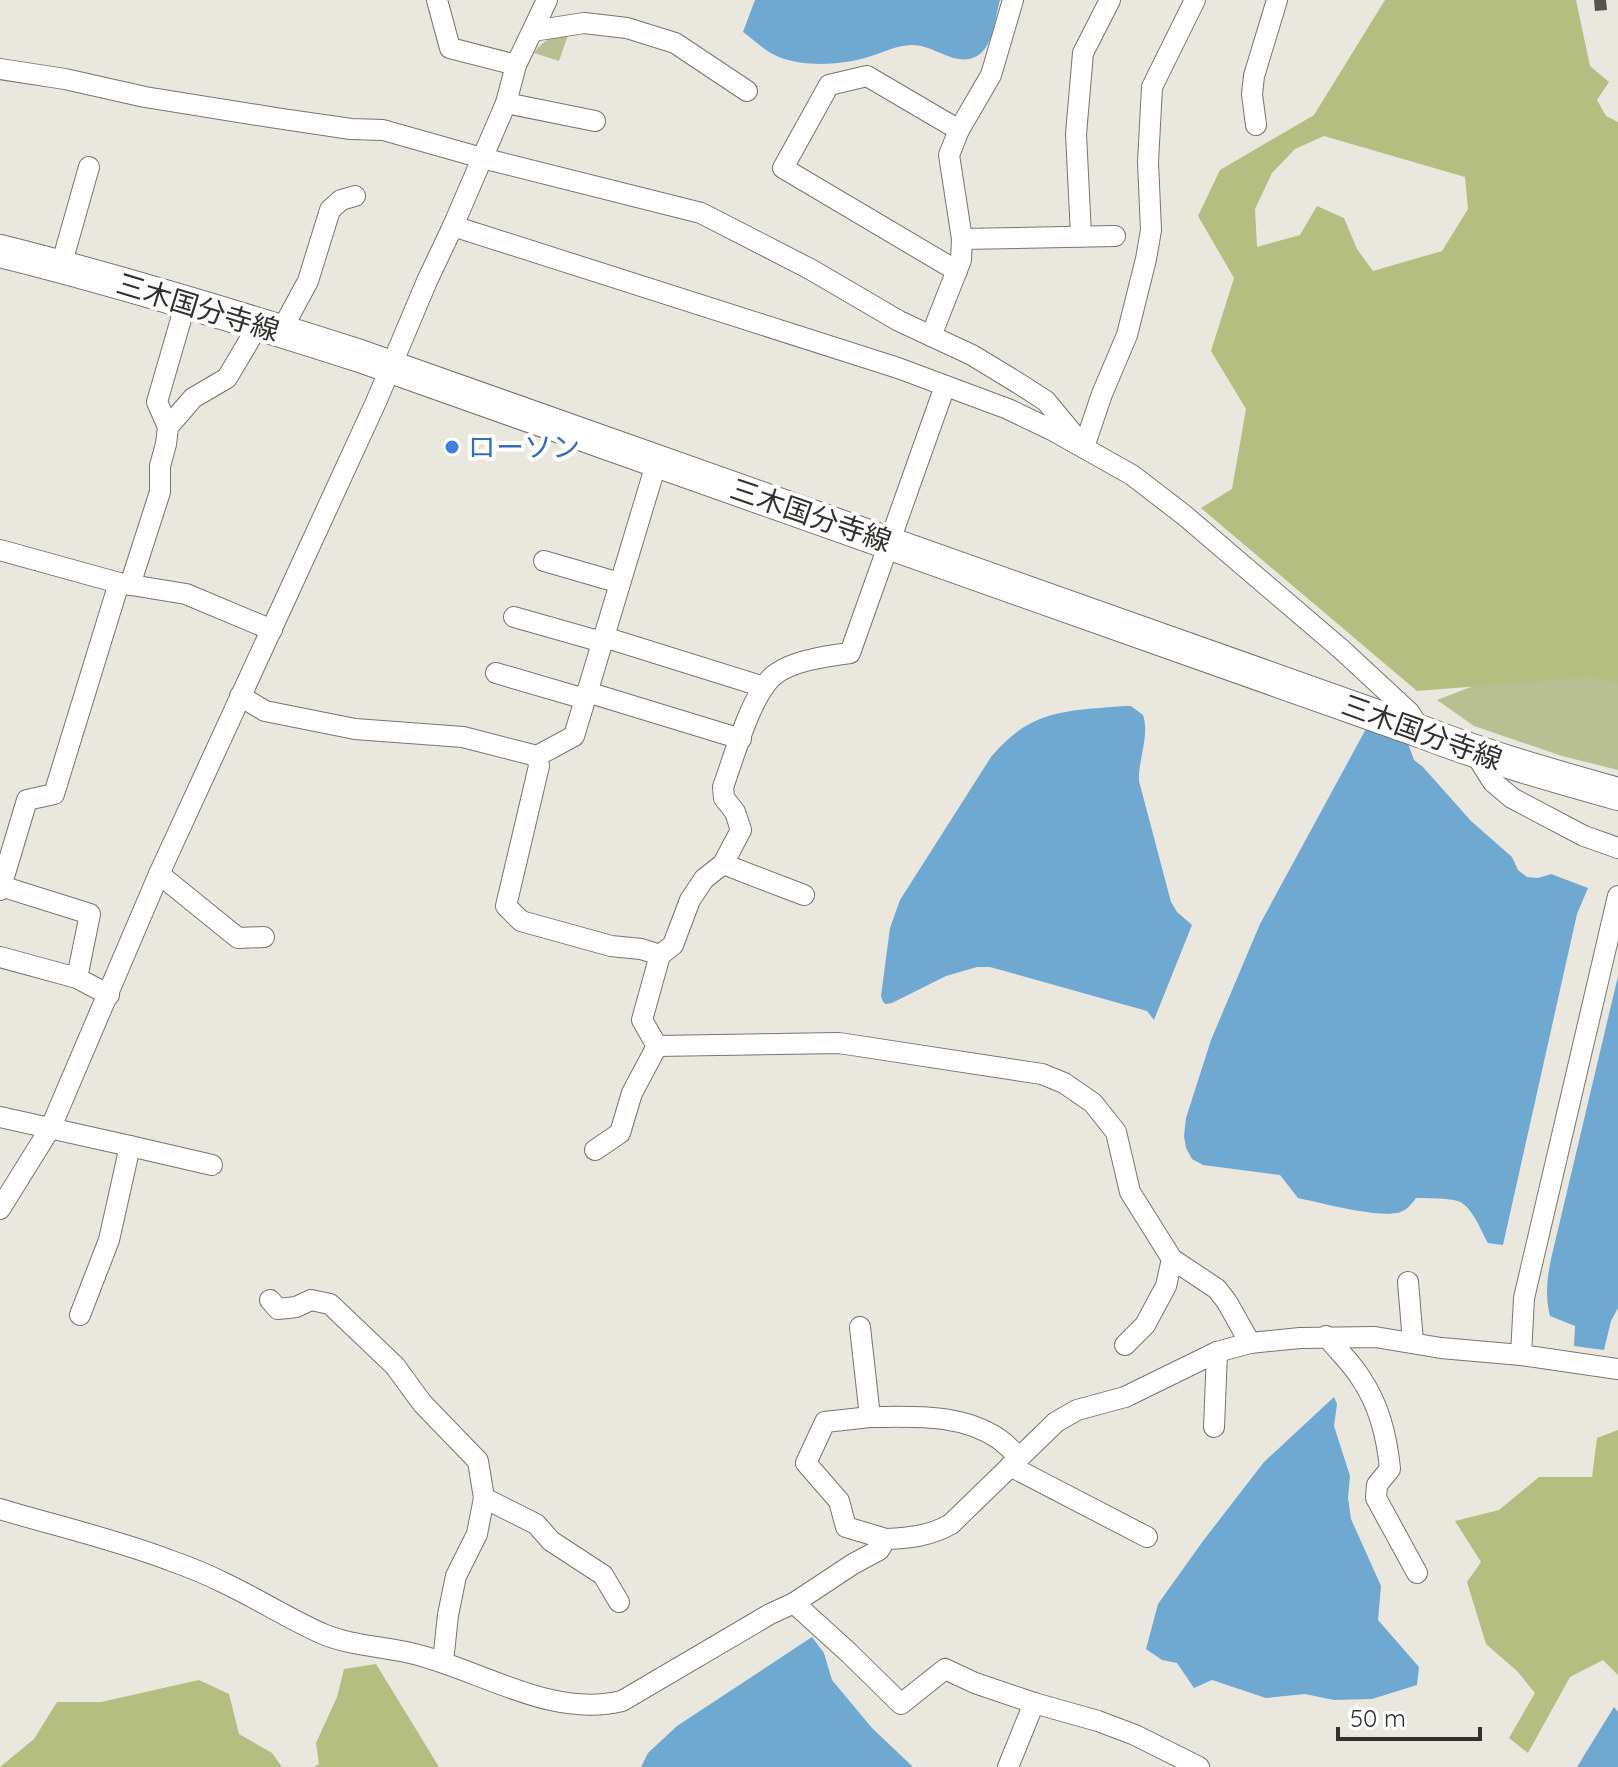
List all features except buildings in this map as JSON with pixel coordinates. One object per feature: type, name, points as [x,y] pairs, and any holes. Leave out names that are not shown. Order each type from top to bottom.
[{"type":"main road","name":"三木国分寺線","points":[[0,251],[186,302],[390,367],[1474,752],[1618,794]]},
{"type":"street","points":[[437,0],[450,48],[516,65]]},
{"type":"street","points":[[0,1209],[51,1127],[159,874],[453,226],[506,103],[516,65],[547,0]]},
{"type":"street","points":[[931,336],[961,260],[962,239],[949,155],[959,130],[991,75],[1013,0]]},
{"type":"street","points":[[1081,235],[1076,134],[1083,53],[1110,0]]},
{"type":"street","points":[[1084,447],[1127,335],[1146,259],[1151,230],[1148,162],[1152,87],[1195,0]]},
{"type":"street","points":[[1256,125],[1252,94],[1254,76],[1277,0]]},
{"type":"street","points":[[533,31],[584,23],[627,28],[675,43],[747,91]]},
{"type":"street","points":[[0,69],[276,118],[351,129],[383,130],[701,213],[810,269],[899,321],[972,355],[1046,401],[1084,447]]},
{"type":"street","points":[[957,271],[783,168],[829,85],[867,76],[959,130]]},
{"type":"street","points":[[506,103],[595,121]]},
{"type":"street","points":[[61,266],[89,167]]},
{"type":"street","points":[[168,427],[193,398],[227,378],[270,328],[308,281],[330,210],[341,200],[355,196]]},
{"type":"street","points":[[453,226],[884,364],[1008,409],[1084,447],[1132,475],[1262,581],[1409,712],[1422,732]]},
{"type":"street","points":[[962,239],[1115,236]]},
{"type":"street","points":[[77,978],[90,914],[1,888],[27,800],[54,794],[124,584],[160,492],[160,466],[168,427],[157,402],[186,302]]},
{"type":"street","points":[[657,1046],[642,1020],[660,955],[673,945],[690,900],[704,879],[723,864],[741,830],[735,812],[724,798],[723,787],[756,697],[773,675],[810,659],[850,653],[945,386]]},
{"type":"street","points":[[240,696],[265,711],[355,729],[463,737],[537,756],[574,736],[657,461]]},
{"type":"street","points":[[0,550],[124,584],[186,594],[272,630]]},
{"type":"street","points":[[544,561],[620,583]]},
{"type":"street","points":[[514,617],[603,639],[764,687]]},
{"type":"street","points":[[496,673],[741,739]]},
{"type":"street","points":[[1474,752],[1493,782],[1512,798],[1584,836],[1618,848]]},
{"type":"street","points":[[537,756],[539,766],[506,906],[521,921],[611,946],[641,949],[660,955]]},
{"type":"street","points":[[723,864],[804,895]]},
{"type":"street","points":[[159,874],[238,938],[264,937]]},
{"type":"street","points":[[1521,1355],[1524,1298],[1618,896]]},
{"type":"street","points":[[0,957],[77,978],[109,995]]},
{"type":"street","points":[[657,1046],[839,1043],[1042,1074],[1064,1083],[1093,1103],[1116,1132],[1130,1192],[1172,1259],[1217,1289],[1250,1343]]},
{"type":"street","points":[[595,1150],[620,1133],[632,1093],[657,1046]]},
{"type":"street","points":[[0,1117],[212,1165]]},
{"type":"street","points":[[80,1315],[109,1240],[130,1146]]},
{"type":"street","points":[[1125,1345],[1145,1325],[1166,1286],[1172,1259]]},
{"type":"street","points":[[1408,1282],[1413,1342]]},
{"type":"street","points":[[270,1300],[278,1309],[296,1307],[311,1300],[330,1304],[395,1366],[422,1403],[478,1461],[484,1498],[477,1534],[456,1576],[443,1662]]},
{"type":"street","points":[[860,1327],[870,1417]]},
{"type":"street","points":[[1147,1537],[1014,1461],[999,1439],[960,1421],[933,1417],[870,1417],[825,1422],[806,1463],[839,1501],[846,1527],[886,1539],[916,1537],[938,1532],[951,1524],[1014,1461],[1066,1416],[1125,1397],[1217,1352],[1250,1343],[1326,1336],[1375,1337],[1618,1369]]},
{"type":"street","points":[[1326,1336],[1362,1379],[1378,1412],[1388,1440],[1390,1469],[1377,1485],[1376,1498],[1417,1573]]},
{"type":"street","points":[[1214,1427],[1217,1352]]},
{"type":"street","points":[[484,1498],[536,1524],[551,1541],[603,1575],[619,1602]]},
{"type":"street","points":[[0,1509],[166,1559],[219,1580],[325,1635],[443,1662],[526,1693],[567,1704],[605,1705],[622,1701],[794,1603],[879,1550],[886,1539]]},
{"type":"street","points":[[794,1603],[901,1704],[945,1669],[975,1683],[1135,1735],[1199,1767]]},
{"type":"street","points":[[1008,1767],[1034,1703]]},
{"type":"green space","points":[[1385,0],[1576,0],[1590,66],[1609,82],[1597,100],[1606,116],[1618,122],[1618,682],[1590,677],[1417,691],[1201,508],[1232,489],[1246,409],[1211,351],[1234,278],[1198,216],[1220,170],[1314,115]],"holes":[[[1324,136],[1465,177],[1468,209],[1442,251],[1373,271],[1357,249],[1344,218],[1317,206],[1300,235],[1257,247],[1255,209],[1272,173],[1295,149]]]},
{"type":"green space","points":[[569,32],[559,61],[534,53],[549,39]]},
{"type":"green space","points":[[1595,674],[1618,680],[1618,770],[1562,756],[1474,726],[1437,700],[1481,683]]},
{"type":"green space","points":[[1618,1430],[1618,1675],[1603,1660],[1570,1677],[1528,1753],[1509,1738],[1535,1693],[1517,1671],[1486,1644],[1467,1582],[1481,1562],[1455,1521],[1499,1510],[1539,1477],[1592,1477],[1597,1438]]},
{"type":"green space","points":[[376,1664],[439,1767],[314,1767],[319,1764],[316,1743],[337,1697],[344,1669]]},
{"type":"green space","points":[[199,1680],[229,1694],[239,1734],[272,1753],[282,1767],[0,1767],[34,1739],[57,1702],[101,1702]]},
{"type":"water","points":[[755,0],[1000,0],[987,45],[977,56],[969,59],[953,58],[929,48],[906,45],[855,60],[822,64],[779,57],[743,32]]},
{"type":"water","points":[[1131,706],[1143,715],[1145,723],[1139,781],[1171,902],[1192,925],[1154,1020],[1147,1011],[990,967],[977,967],[946,976],[892,1003],[883,1002],[881,996],[890,928],[900,900],[991,757],[1020,729],[1051,715]]},
{"type":"water","points":[[1367,727],[1407,741],[1414,760],[1471,821],[1512,857],[1518,870],[1527,877],[1551,874],[1588,888],[1577,914],[1503,1245],[1488,1243],[1470,1211],[1458,1201],[1416,1198],[1402,1211],[1386,1214],[1348,1209],[1298,1198],[1280,1175],[1203,1165],[1192,1159],[1186,1148],[1186,1118],[1211,1040],[1260,924]]},
{"type":"water","points":[[1618,976],[1618,1308],[1611,1321],[1604,1350],[1574,1346],[1575,1326],[1550,1316],[1547,1288],[1551,1259]]},
{"type":"water","points":[[1334,1397],[1337,1404],[1334,1426],[1350,1476],[1348,1498],[1351,1519],[1381,1586],[1378,1620],[1419,1667],[1417,1685],[1372,1699],[1334,1700],[1305,1694],[1266,1698],[1212,1680],[1194,1688],[1177,1663],[1162,1660],[1146,1649],[1158,1604],[1264,1462]]},
{"type":"water","points":[[812,1637],[824,1653],[832,1680],[872,1728],[913,1767],[641,1767],[648,1753],[677,1726]]},
{"type":"water","points":[[1614,1707],[1618,1712],[1618,1767],[1577,1767]]},
{"type":"place","name":"ローソン","points":[[452,447]]}]
